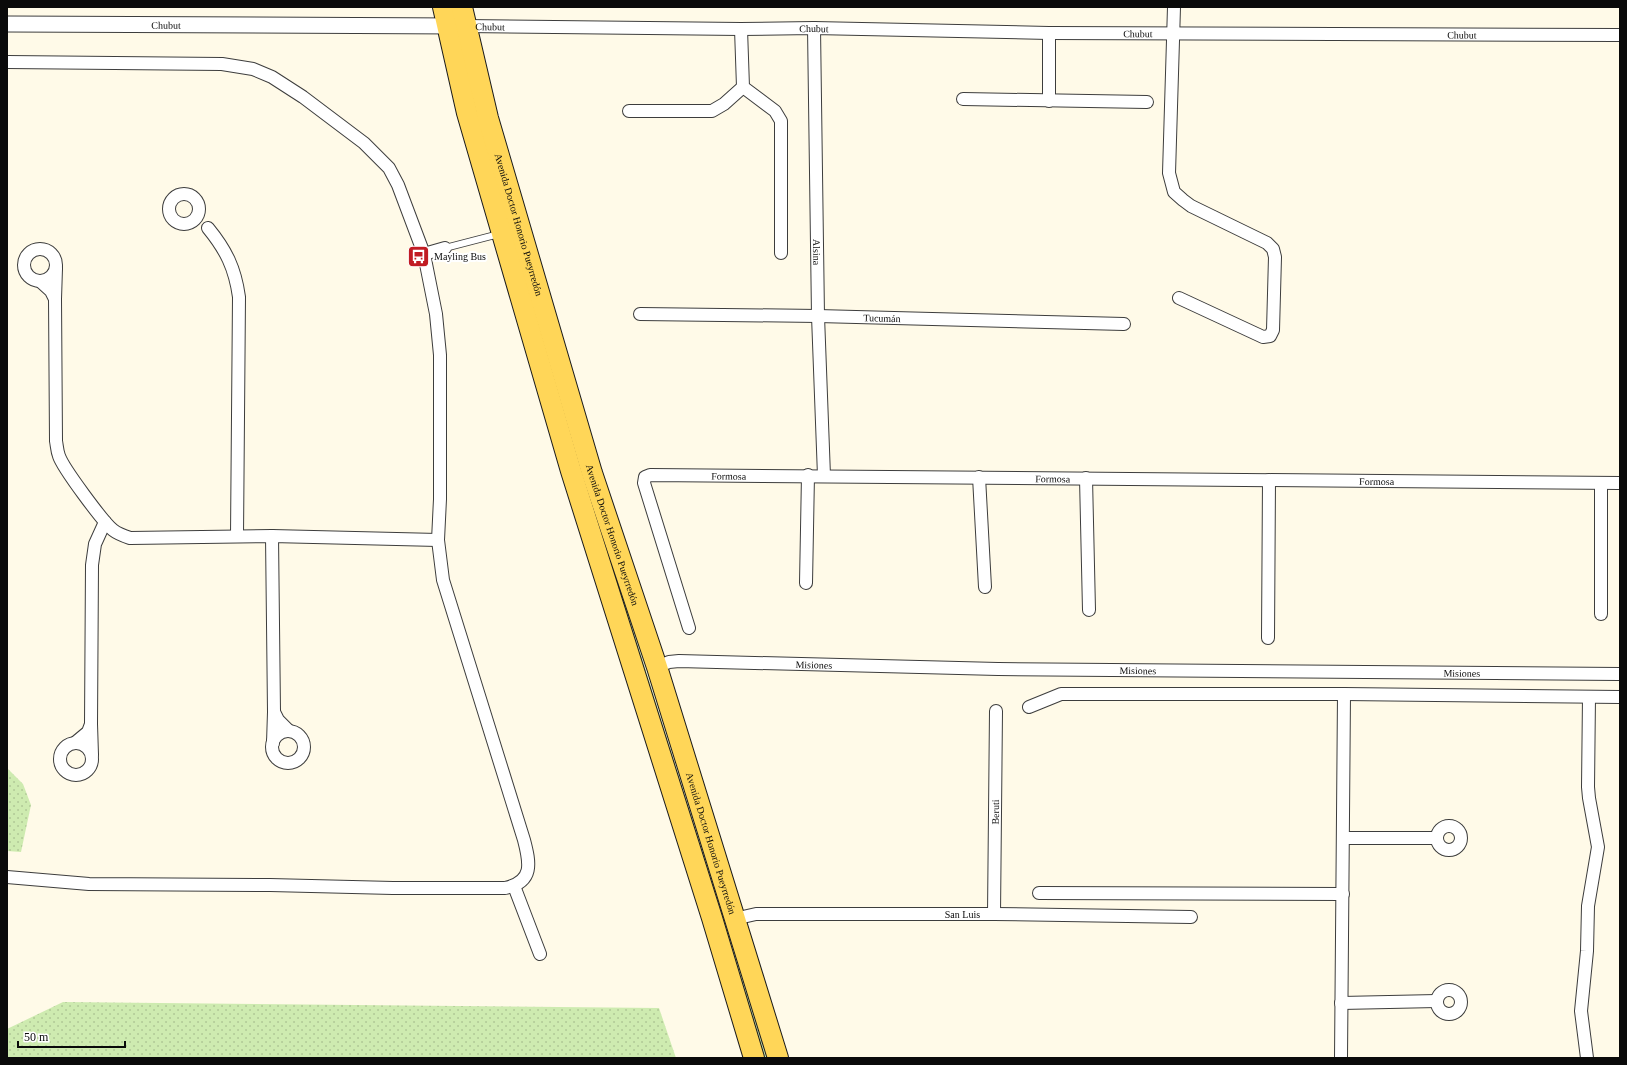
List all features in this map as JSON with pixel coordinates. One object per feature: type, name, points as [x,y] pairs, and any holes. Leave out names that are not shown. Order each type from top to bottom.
[{"type":"main road","name":"Avenida Doctor Honorio Pueyrredón","points":[[443,7],[456,27]]},
{"type":"main road","name":"Avenida Doctor Honorio Pueyrredón","points":[[462,7],[456,27],[467,112],[511,231],[656,667],[778,1058]]},
{"type":"main road","name":"Avenida Doctor Honorio Pueyrredón","points":[[511,231],[571,470],[712,918],[754,1058]]},
{"type":"street","points":[[1174,7],[1169,173],[1174,192],[1191,206],[1267,243],[1273,249],[1275,257],[1273,330],[1270,336],[1263,337],[1179,298]]},
{"type":"street","name":"Chubut","points":[[7,24],[742,29],[814,28],[1049,33],[1620,35]]},
{"type":"street","name":"Alsina","points":[[814,28],[818,316],[824,476]]},
{"type":"street","points":[[629,111],[712,111],[724,104],[743,87],[742,29]]},
{"type":"street","points":[[1049,33],[1049,101]]},
{"type":"street","points":[[7,62],[222,64],[253,69],[272,77],[303,97],[364,143],[389,168],[398,185],[424,254],[436,314],[440,355],[440,500],[438,540],[443,580],[524,840],[529,862],[527,873],[522,881],[514,886],[505,888],[89,884],[7,877]]},
{"type":"street","points":[[743,87],[774,111],[781,121],[781,253]]},
{"type":"street","points":[[963,99],[1147,102]]},
{"type":"street","points":[[208,228],[197,224],[183,225],[174,221],[169,212],[170,203],[177,196],[187,194],[196,200],[208,228],[230,262],[236,277],[239,297],[237,536]]},
{"type":"street","points":[[188,224],[196,218],[199,209]]},
{"type":"street","points":[[424,254],[445,248]]},
{"type":"street","points":[[55,299],[51,291],[40,281],[30,278],[25,269],[26,258],[32,251],[43,249],[52,254],[56,263],[56,441],[59,456],[65,469],[104,522],[112,530],[130,538],[272,536],[438,540]]},
{"type":"street","points":[[40,281],[50,277],[56,268]]},
{"type":"street","name":"Tucumán","points":[[640,314],[818,316],[1124,324]]},
{"type":"street","name":"Formosa","points":[[688,628],[644,483],[645,477],[650,475],[808,475],[1620,483]]},
{"type":"street","points":[[806,584],[808,475]]},
{"type":"street","points":[[979,477],[986,587]]},
{"type":"street","points":[[1086,478],[1089,610]]},
{"type":"street","points":[[1268,480],[1268,638]]},
{"type":"street","points":[[1601,483],[1601,614]]},
{"type":"street","points":[[91,724],[88,732],[76,742],[66,746],[61,755],[61,765],[64,770],[73,775],[84,773],[91,765],[92,565],[95,544],[104,522]]},
{"type":"street","points":[[272,536],[274,753],[281,761],[286,763],[296,761],[303,753],[304,743],[298,734],[289,730],[278,720],[274,712]]},
{"type":"street","name":"Misiones","points":[[656,667],[669,662],[679,661],[998,669],[1620,674]]},
{"type":"street","points":[[1029,707],[1061,694],[1344,694],[1620,697]]},
{"type":"street","points":[[1341,1058],[1344,694]]},
{"type":"street","points":[[1587,1058],[1581,1011],[1588,951],[1588,906],[1598,846],[1588,787],[1589,697]]},
{"type":"street","name":"Beruti","points":[[994,914],[996,711]]},
{"type":"street","points":[[273,743],[278,734],[289,730]]},
{"type":"street","points":[[76,742],[86,746],[92,755]]},
{"type":"street","points":[[1343,838],[1437,838]]},
{"type":"street","points":[[514,886],[540,954]]},
{"type":"street","points":[[1039,893],[1343,894]]},
{"type":"street","name":"San Luis","points":[[734,919],[756,914],[994,914],[1191,917]]},
{"type":"street","points":[[1342,1003],[1436,1001]]},
{"type":"lane","points":[[445,248],[511,231]]},
{"type":"green space","points":[[516,244],[627,610],[767,1058],[763,1058],[582,478]]},
{"type":"green space","points":[[7,768],[23,784],[31,805],[21,852],[7,851]]},
{"type":"green space","points":[[63,1002],[659,1008],[676,1058],[7,1058],[7,1029]]},
{"type":"place","name":"Mayling Bus","points":[[418,256]]}]
